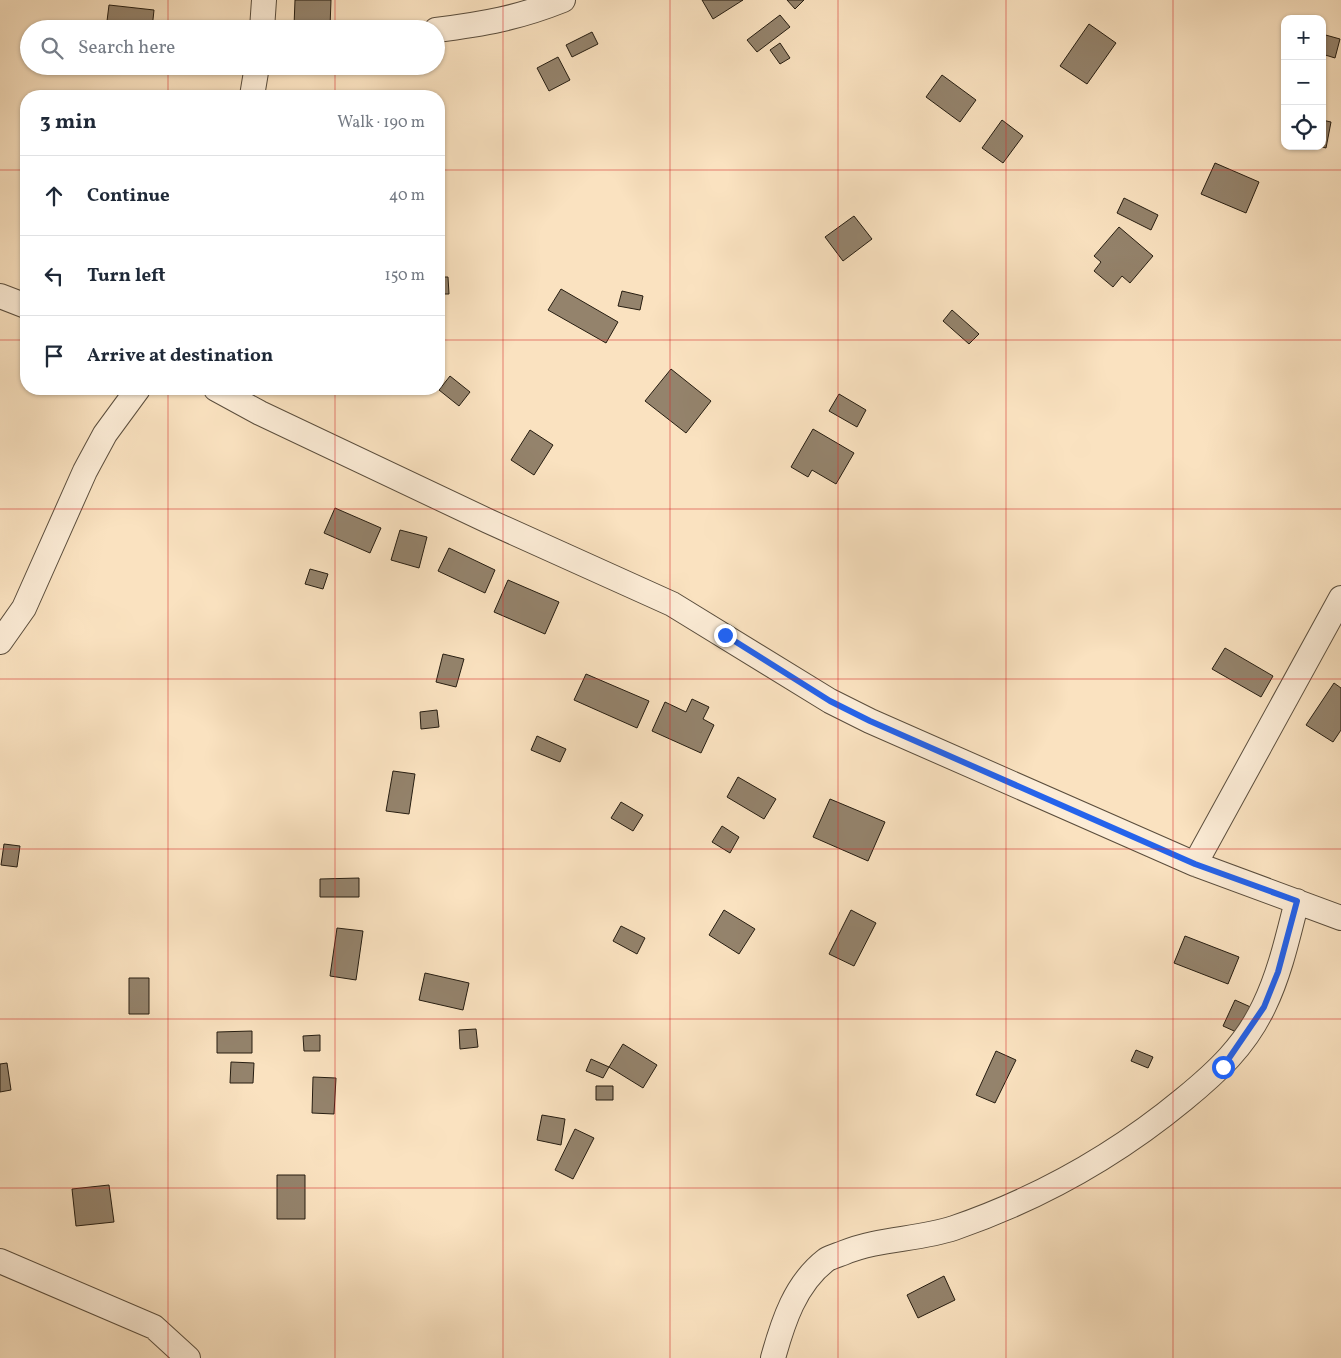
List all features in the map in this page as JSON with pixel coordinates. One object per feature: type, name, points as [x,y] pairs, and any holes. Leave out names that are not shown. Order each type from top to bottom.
[{"type":"street","points":[[263,20],[264,0]]},
{"type":"street","points":[[445,29],[486,24],[528,14],[563,0]]},
{"type":"street","points":[[253,90],[256,75]]},
{"type":"street","points":[[0,296],[20,304]]},
{"type":"street","points":[[0,642],[24,608],[85,472],[105,434],[134,395]]},
{"type":"street","points":[[227,395],[260,413],[453,504],[672,604],[830,701],[870,721],[1195,864],[1341,918]]},
{"type":"street","points":[[1195,864],[1341,598]]},
{"type":"street","points":[[773,1358],[784,1318],[800,1288],[826,1260],[861,1245],[952,1229],[1024,1201],[1086,1168],[1146,1131],[1223,1067],[1264,1007],[1278,972],[1297,901]]},
{"type":"street","points":[[0,1261],[154,1327],[188,1358]]},
{"type":"building","points":[[295,0],[331,0],[330,20],[294,20]]},
{"type":"building","points":[[702,0],[743,0],[713,19]]},
{"type":"building","points":[[787,0],[804,0],[795,9]]},
{"type":"building","points":[[109,5],[154,10],[153,20],[107,20]]},
{"type":"building","points":[[780,15],[790,27],[757,52],[747,40]]},
{"type":"building","points":[[1089,24],[1116,43],[1087,84],[1060,66]]},
{"type":"building","points":[[592,32],[598,44],[572,57],[566,45]]},
{"type":"building","points":[[1326,35],[1340,39],[1335,58],[1326,55]]},
{"type":"building","points":[[780,43],[790,58],[780,64],[770,50]]},
{"type":"building","points":[[558,57],[570,80],[549,91],[537,68]]},
{"type":"building","points":[[942,75],[976,100],[960,122],[926,97]]},
{"type":"building","points":[[1002,120],[1023,136],[1003,163],[982,148]]},
{"type":"building","points":[[1326,121],[1331,122],[1326,148]]},
{"type":"building","points":[[1215,163],[1259,182],[1246,213],[1201,194]]},
{"type":"building","points":[[1124,198],[1158,215],[1151,230],[1117,213]]},
{"type":"building","points":[[854,216],[872,239],[843,261],[825,237]]},
{"type":"building","points":[[1119,227],[1153,256],[1130,283],[1122,276],[1113,287],[1094,271],[1101,262],[1094,256]]},
{"type":"building","points":[[445,277],[448,277],[449,294],[445,294]]},
{"type":"building","points":[[561,289],[618,322],[606,343],[548,310]]},
{"type":"building","points":[[622,291],[643,296],[640,310],[618,306]]},
{"type":"building","points":[[952,310],[979,334],[969,344],[943,321]]},
{"type":"building","points":[[671,369],[711,401],[686,433],[645,401]]},
{"type":"building","points":[[450,376],[470,392],[459,406],[445,395],[445,382]]},
{"type":"building","points":[[839,394],[866,410],[857,427],[829,411]]},
{"type":"building","points":[[813,429],[854,453],[836,484],[812,470],[808,477],[791,467]]},
{"type":"building","points":[[530,430],[553,445],[534,475],[511,460]]},
{"type":"building","points":[[335,508],[381,528],[370,553],[324,533]]},
{"type":"building","points":[[400,530],[427,537],[419,568],[391,560]]},
{"type":"building","points":[[449,548],[495,570],[485,593],[438,571]]},
{"type":"building","points":[[310,569],[328,574],[323,589],[305,584]]},
{"type":"building","points":[[508,580],[559,602],[545,634],[494,612]]},
{"type":"building","points":[[1225,648],[1273,676],[1261,697],[1212,669]]},
{"type":"building","points":[[443,654],[464,659],[456,687],[436,682]]},
{"type":"building","points":[[586,674],[649,701],[637,728],[574,700]]},
{"type":"building","points":[[1334,683],[1341,688],[1341,730],[1333,742],[1306,725]]},
{"type":"building","points":[[692,699],[709,707],[703,719],[714,725],[701,753],[652,731],[665,702],[686,712]]},
{"type":"building","points":[[437,710],[439,727],[421,729],[420,712]]},
{"type":"building","points":[[537,736],[566,749],[560,762],[531,750]]},
{"type":"building","points":[[393,771],[415,774],[409,814],[386,811]]},
{"type":"building","points":[[738,777],[776,799],[764,819],[727,797]]},
{"type":"building","points":[[830,799],[885,822],[868,861],[813,837]]},
{"type":"building","points":[[621,802],[643,815],[633,831],[611,818]]},
{"type":"building","points":[[722,826],[739,837],[730,853],[712,842]]},
{"type":"building","points":[[4,844],[20,846],[17,867],[1,865]]},
{"type":"building","points":[[359,878],[359,897],[320,897],[320,879]]},
{"type":"building","points":[[724,910],[755,929],[739,954],[709,935]]},
{"type":"building","points":[[851,910],[876,923],[854,966],[829,954]]},
{"type":"building","points":[[621,926],[645,938],[637,954],[613,941]]},
{"type":"building","points":[[337,928],[363,931],[356,980],[330,976]]},
{"type":"building","points":[[1185,936],[1239,957],[1228,984],[1174,963]]},
{"type":"building","points":[[425,973],[469,983],[463,1010],[419,1000]]},
{"type":"building","points":[[129,978],[149,978],[149,1014],[129,1014]]},
{"type":"building","points":[[1235,1000],[1255,1009],[1243,1035],[1223,1026]]},
{"type":"building","points":[[476,1029],[478,1047],[460,1049],[459,1030]]},
{"type":"building","points":[[252,1031],[252,1053],[217,1053],[217,1032]]},
{"type":"building","points":[[320,1035],[320,1051],[304,1051],[303,1036]]},
{"type":"building","points":[[623,1044],[657,1065],[643,1088],[609,1067]]},
{"type":"building","points":[[1136,1050],[1153,1057],[1148,1068],[1131,1061]]},
{"type":"building","points":[[996,1051],[1016,1060],[995,1103],[976,1095]]},
{"type":"building","points":[[591,1059],[609,1067],[603,1078],[586,1071]]},
{"type":"building","points":[[231,1062],[254,1063],[253,1083],[230,1083]]},
{"type":"building","points":[[7,1063],[11,1090],[0,1092],[0,1064]]},
{"type":"building","points":[[313,1077],[336,1078],[334,1114],[312,1113]]},
{"type":"building","points":[[596,1086],[613,1086],[613,1100],[596,1100]]},
{"type":"building","points":[[542,1115],[565,1119],[561,1145],[537,1140]]},
{"type":"building","points":[[575,1129],[594,1138],[573,1179],[555,1170]]},
{"type":"building","points":[[277,1175],[305,1175],[305,1219],[277,1219]]},
{"type":"building","points":[[109,1185],[114,1222],[76,1226],[72,1189]]},
{"type":"building","points":[[944,1276],[955,1300],[918,1318],[907,1295]]},
{"type":"route","points":[[725,635],[786,675],[830,701],[870,721],[1195,864],[1297,901],[1278,972],[1264,1007],[1223,1067]]}]
